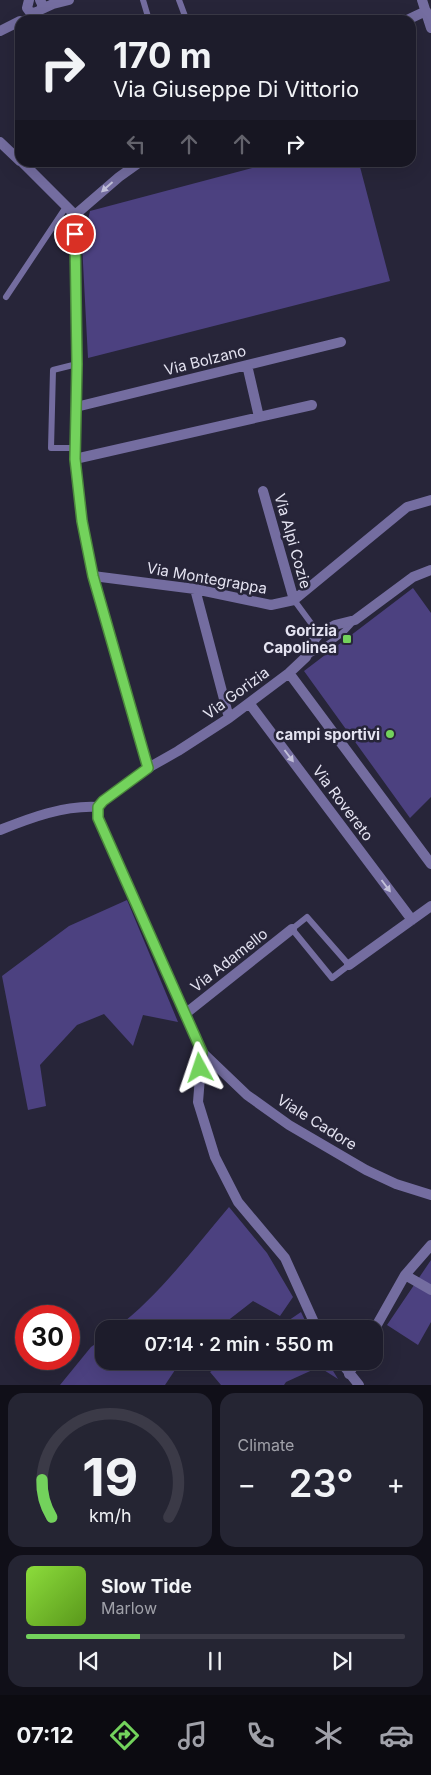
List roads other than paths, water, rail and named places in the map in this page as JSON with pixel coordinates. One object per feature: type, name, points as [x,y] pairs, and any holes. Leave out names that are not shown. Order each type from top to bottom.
[{"type":"street","points":[[24,15],[34,4],[53,4],[69,0]]},
{"type":"street","points":[[422,0],[431,28]]},
{"type":"street","points":[[416,16],[426,11]]},
{"type":"street","points":[[0,31],[15,24]]},
{"type":"street","points":[[0,142],[15,156]]},
{"type":"street","points":[[26,167],[75,216],[77,364],[75,459],[82,521],[93,576],[148,768]]},
{"type":"street","points":[[75,216],[118,177],[133,167]]},
{"type":"street","name":"Via Bolzano","points":[[76,407],[341,342]]},
{"type":"street","points":[[247,365],[259,417]]},
{"type":"street","points":[[75,459],[312,405]]},
{"type":"street","name":"Via Alpi Cozie","points":[[263,491],[294,600]]},
{"type":"street","name":"Via Montegrappa","points":[[93,576],[195,589],[271,605],[294,600],[407,506],[431,500]]},
{"type":"street","points":[[319,634],[334,625],[354,620],[413,577],[431,570]]},
{"type":"street","points":[[195,589],[229,718]]},
{"type":"street","name":"Via Gorizia","points":[[98,807],[148,768],[229,718],[289,673],[306,657],[319,634]]},
{"type":"street","points":[[289,673],[431,864]]},
{"type":"street","name":"Via Rovereto","points":[[249,703],[412,920]]},
{"type":"street","points":[[0,830],[27,819],[62,810],[98,807],[98,818],[202,1052],[198,1102],[214,1158],[238,1202],[285,1258],[313,1320]]},
{"type":"street","points":[[349,965],[431,906]]},
{"type":"street","name":"Via Adamello","points":[[184,1014],[292,929]]},
{"type":"street","name":"Viale Cadore","points":[[202,1052],[247,1095],[289,1125],[366,1170],[396,1184],[431,1194]]},
{"type":"street","points":[[380,1320],[405,1275],[431,1245]]},
{"type":"street","points":[[405,1275],[431,1290]]},
{"type":"street","points":[[346,1370],[359,1385]]},
{"type":"street","points":[[349,1374],[351,1370]]},
{"type":"lane","points":[[143,0],[148,15]]},
{"type":"lane","points":[[179,0],[185,15]]},
{"type":"lane","points":[[6,297],[66,207]]},
{"type":"lane","points":[[75,448],[51,448],[53,370],[77,364]]},
{"type":"lane","points":[[294,600],[319,634]]},
{"type":"lane","points":[[306,657],[349,628],[354,620]]},
{"type":"lane","points":[[307,917],[349,965],[332,978],[292,929],[307,917]]},
{"type":"place","name":"Gorizia Capolinea","points":[[347,639]]},
{"type":"place","name":"campi sportivi","points":[[390,734]]}]
